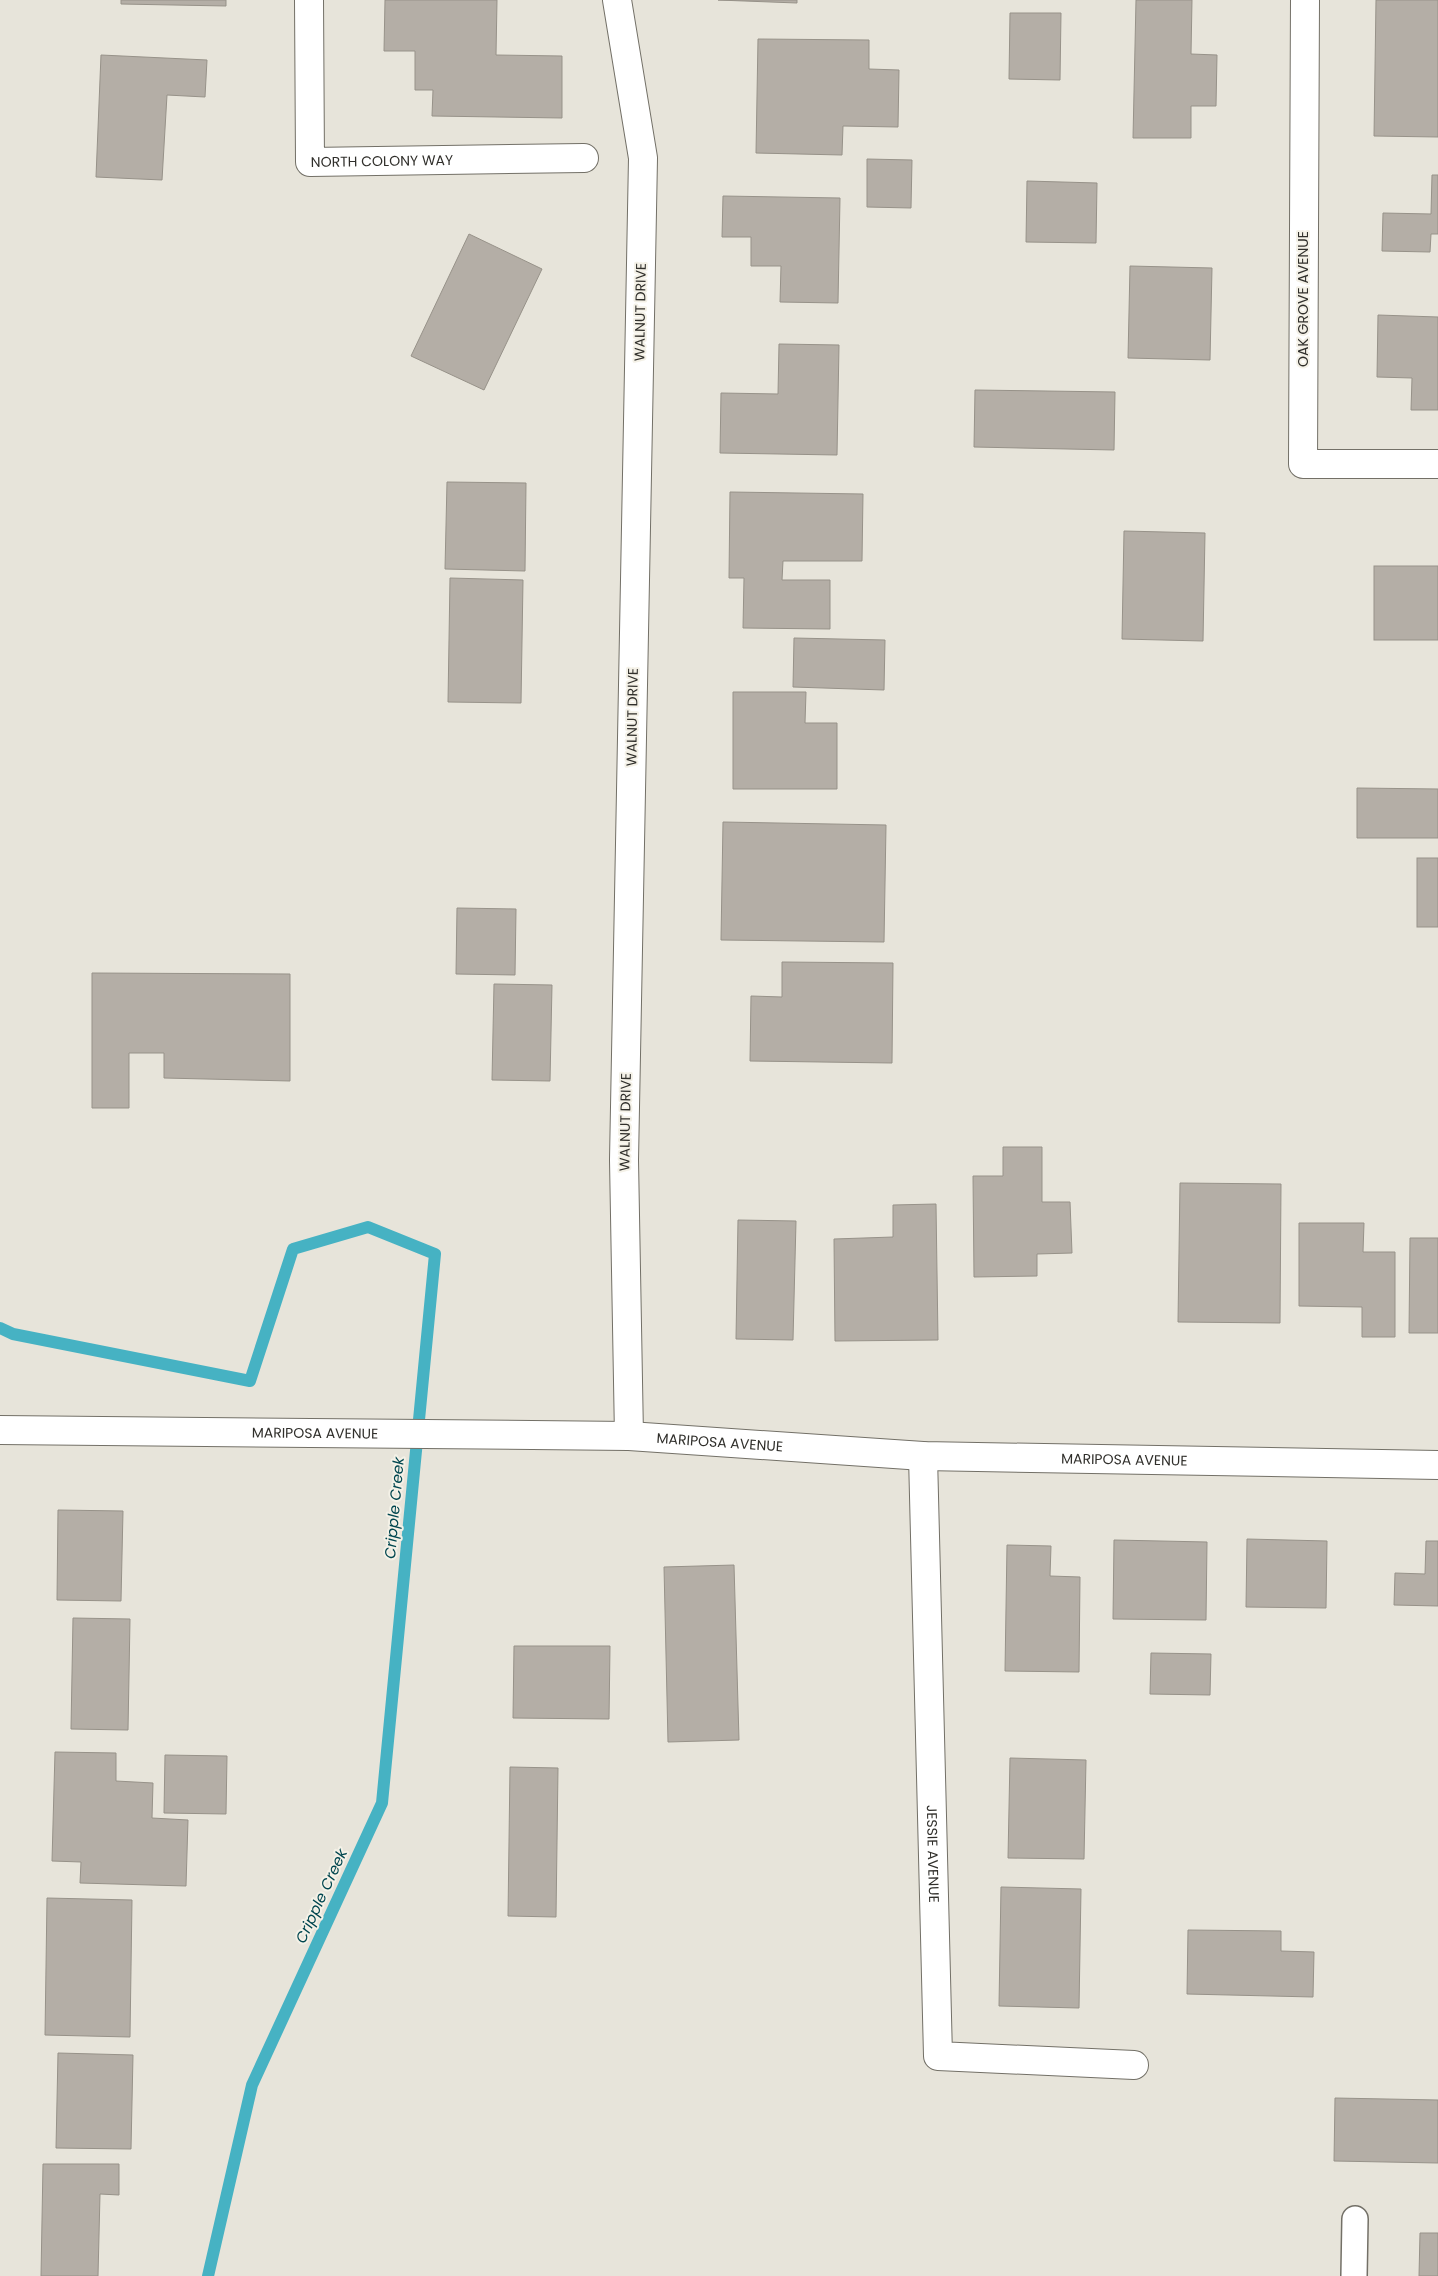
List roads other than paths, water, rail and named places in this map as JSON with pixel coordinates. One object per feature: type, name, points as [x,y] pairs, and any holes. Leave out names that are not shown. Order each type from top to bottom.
[{"type":"street","name":"NORTH COLONY WAY","points":[[309,0],[310,162],[584,158]]},
{"type":"street","name":"WALNUT DRIVE","points":[[617,0],[643,158],[624,1160],[629,1436]]},
{"type":"street","name":"OAK GROVE AVENUE","points":[[1305,0],[1303,464],[1438,464]]},
{"type":"street","name":"MARIPOSA AVENUE","points":[[0,1430],[629,1436],[923,1456],[1438,1465]]},
{"type":"street","name":"JESSIE AVENUE","points":[[923,1456],[938,2056],[1134,2065]]},
{"type":"lane","points":[[1354,2276],[1355,2219]]},
{"type":"waterway","name":"Cripple Creek","points":[[0,1328],[13,1334],[250,1381],[293,1249],[368,1227],[435,1254],[382,1803],[252,2085],[208,2276]]}]
